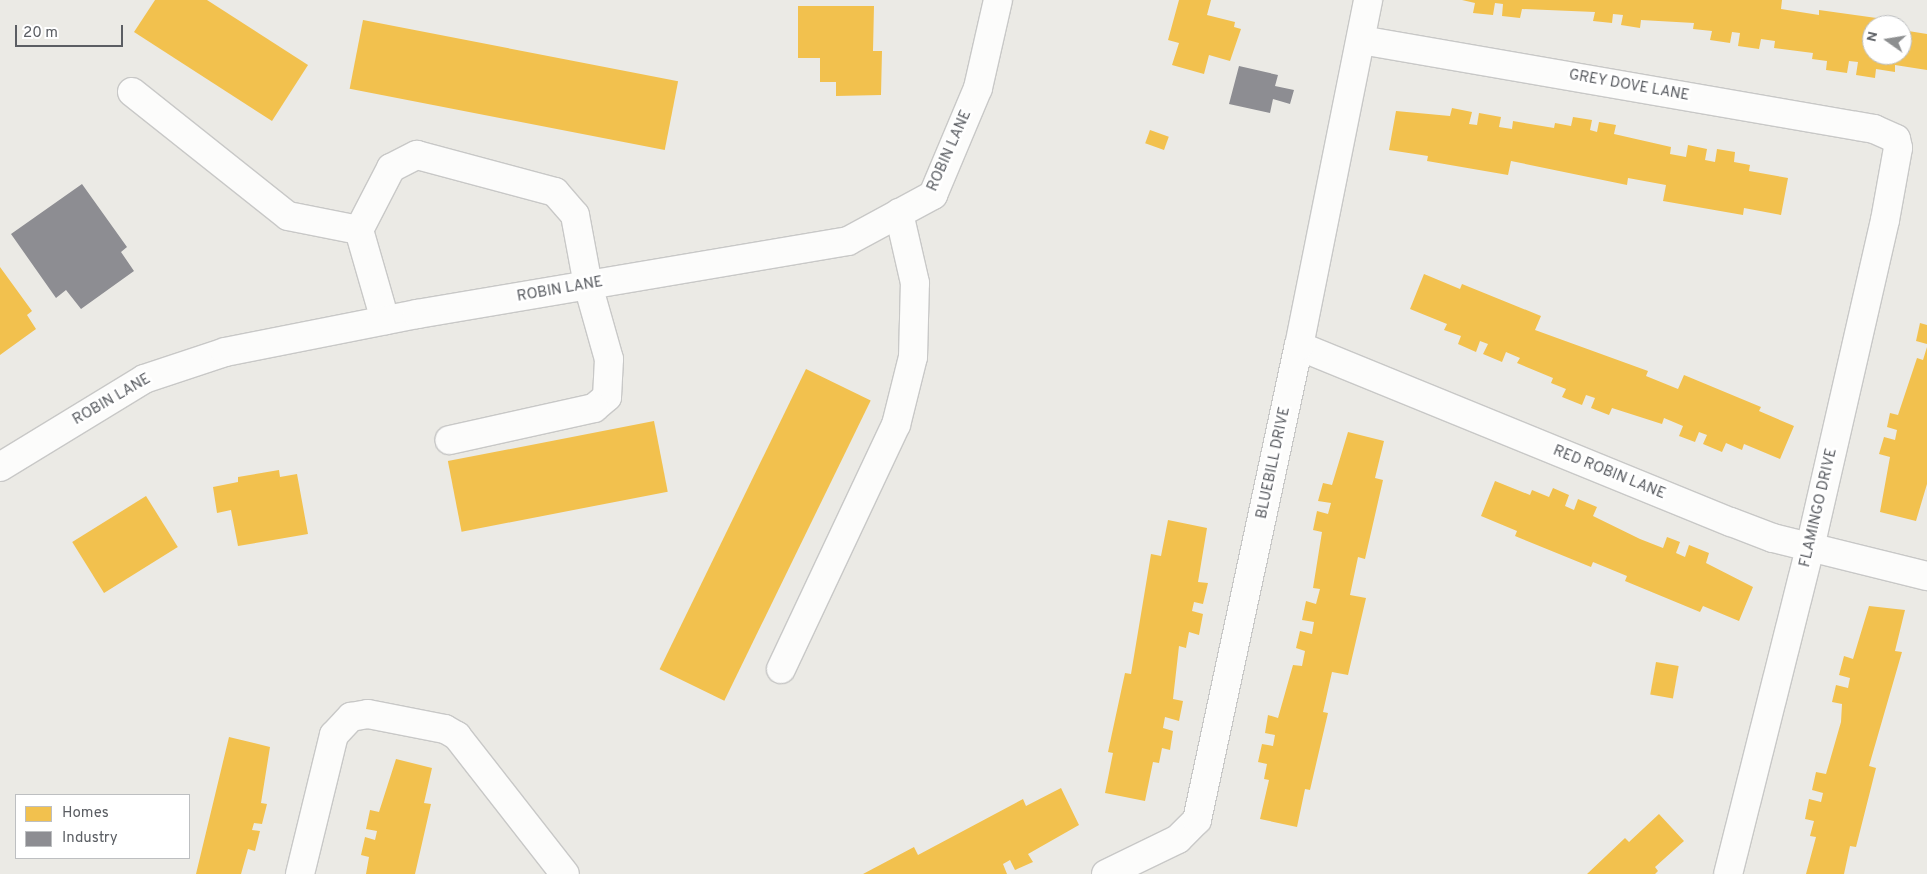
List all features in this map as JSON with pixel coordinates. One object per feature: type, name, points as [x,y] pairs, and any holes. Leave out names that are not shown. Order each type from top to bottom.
[{"type":"street","name":"ROBIN LANE","points":[[0,466],[144,379],[225,352],[385,320],[848,241],[933,195],[978,88],[998,0]]},
{"type":"street","name":"BLUEBILL DRIVE","points":[[1106,874],[1178,839],[1197,820],[1299,346],[1368,0]]},
{"type":"street","name":"GREY DOVE LANE","points":[[1361,40],[1874,129],[1896,139]]},
{"type":"street","points":[[132,92],[288,216],[359,230]]},
{"type":"street","name":"FLAMINGO DRIVE","points":[[1728,874],[1810,548],[1885,220],[1898,148],[1896,139]]},
{"type":"street","points":[[385,320],[359,230],[391,168],[417,155],[556,192],[575,215],[588,285],[609,359],[607,397],[594,408],[450,440]]},
{"type":"street","points":[[781,669],[896,425],[913,357],[915,283],[899,213]]},
{"type":"street","name":"RED ROBIN LANE","points":[[1299,346],[1731,522],[1810,548],[1927,576]]},
{"type":"street","points":[[300,874],[334,735],[351,717],[368,714],[408,721],[457,736],[565,874]]},
{"type":"building: Homes","points":[[155,0],[207,0],[308,65],[272,121],[134,32]]},
{"type":"building: Homes","points":[[1179,0],[1211,0],[1207,15],[1235,22],[1234,27],[1241,29],[1230,61],[1209,55],[1204,74],[1172,65],[1179,43],[1168,40]]},
{"type":"building: Homes","points":[[1462,0],[1782,0],[1781,9],[1819,15],[1819,10],[1862,16],[1862,65],[1895,65],[1895,72],[1876,69],[1875,78],[1856,75],[1858,62],[1849,61],[1847,73],[1826,70],[1827,61],[1812,59],[1813,53],[1774,48],[1775,41],[1761,39],[1759,49],[1738,46],[1740,33],[1732,32],[1730,43],[1710,40],[1712,31],[1693,29],[1694,23],[1641,20],[1640,28],[1621,25],[1623,15],[1613,14],[1612,23],[1593,21],[1595,12],[1522,9],[1520,18],[1502,16],[1503,4],[1495,3],[1493,15],[1473,13],[1475,3]]},
{"type":"building: Homes","points":[[798,6],[874,6],[873,51],[882,51],[881,95],[836,96],[836,82],[820,82],[820,58],[798,58]]},
{"type":"building: Homes","points":[[363,20],[678,81],[665,150],[350,89]]},
{"type":"building: Homes","points":[[1912,32],[1927,34],[1927,70],[1895,65],[1912,65]]},
{"type":"building: Homes","points":[[1452,108],[1472,112],[1469,124],[1477,125],[1479,113],[1501,117],[1499,127],[1512,129],[1513,121],[1554,128],[1555,123],[1571,126],[1573,117],[1592,120],[1590,130],[1597,132],[1599,122],[1616,125],[1614,134],[1671,147],[1670,154],[1686,157],[1688,145],[1707,149],[1705,160],[1715,162],[1717,149],[1735,152],[1734,162],[1750,165],[1749,171],[1788,178],[1781,215],[1744,208],[1743,215],[1663,201],[1666,185],[1628,178],[1627,185],[1511,161],[1508,175],[1427,161],[1428,156],[1389,150],[1396,111],[1450,116]]},
{"type":"building: Homes","points":[[1150,130],[1169,137],[1164,150],[1145,143]]},
{"type":"building: Homes","points":[[0,267],[32,311],[27,315],[36,329],[0,355]]},
{"type":"building: Homes","points":[[1424,274],[1460,289],[1462,284],[1541,316],[1535,330],[1648,371],[1646,376],[1678,389],[1684,375],[1761,407],[1759,411],[1794,426],[1780,459],[1744,444],[1742,450],[1726,443],[1722,452],[1703,444],[1707,435],[1699,432],[1695,442],[1679,436],[1683,426],[1664,418],[1662,424],[1612,408],[1609,415],[1591,408],[1595,398],[1586,395],[1582,405],[1562,397],[1566,389],[1551,383],[1553,378],[1517,363],[1520,358],[1506,352],[1502,362],[1483,354],[1488,344],[1480,341],[1476,352],[1458,344],[1461,336],[1444,330],[1447,324],[1410,309]]},
{"type":"building: Homes","points":[[1920,323],[1927,325],[1927,344],[1916,341]]},
{"type":"building: Homes","points":[[1927,347],[1927,484],[1916,521],[1880,512],[1890,457],[1879,454],[1884,437],[1895,440],[1897,430],[1887,427],[1890,413],[1898,415],[1917,358],[1923,360]]},
{"type":"building: Homes","points":[[806,369],[871,401],[724,701],[660,669]]},
{"type":"building: Homes","points":[[654,421],[668,492],[462,532],[448,461]]},
{"type":"building: Homes","points":[[1348,432],[1384,441],[1375,478],[1383,480],[1365,559],[1358,557],[1350,595],[1366,598],[1348,675],[1332,672],[1323,712],[1328,713],[1310,790],[1305,789],[1297,827],[1260,819],[1269,780],[1264,779],[1267,764],[1258,762],[1262,744],[1273,746],[1275,735],[1265,733],[1268,715],[1278,718],[1293,665],[1302,666],[1305,651],[1296,648],[1300,631],[1312,634],[1314,622],[1302,620],[1306,601],[1316,604],[1320,589],[1313,588],[1322,532],[1313,530],[1317,511],[1328,514],[1331,503],[1318,501],[1323,483],[1332,485]]},
{"type":"building: Homes","points":[[279,470],[280,477],[297,474],[308,534],[238,546],[231,510],[217,513],[213,487],[238,482],[238,477]]},
{"type":"building: Homes","points":[[1495,481],[1530,495],[1532,490],[1549,497],[1553,488],[1569,495],[1565,506],[1574,510],[1578,499],[1597,507],[1593,516],[1640,539],[1663,548],[1667,537],[1680,542],[1676,553],[1685,557],[1689,545],[1709,553],[1706,563],[1753,587],[1739,621],[1703,606],[1700,612],[1625,581],[1627,576],[1593,562],[1591,567],[1515,536],[1517,531],[1481,516]]},
{"type":"building: Homes","points":[[146,496],[178,547],[104,593],[72,542]]},
{"type":"building: Homes","points":[[1168,520],[1207,528],[1198,582],[1208,583],[1203,604],[1194,602],[1192,611],[1203,614],[1199,635],[1189,632],[1186,648],[1179,646],[1173,699],[1183,701],[1179,721],[1165,717],[1163,728],[1173,731],[1170,750],[1162,748],[1159,763],[1153,762],[1145,801],[1105,793],[1113,753],[1108,752],[1125,673],[1131,674],[1151,554],[1161,556]]},
{"type":"building: Homes","points":[[1869,606],[1905,610],[1895,651],[1902,652],[1869,766],[1876,768],[1856,847],[1850,846],[1844,874],[1806,874],[1816,837],[1810,836],[1814,821],[1805,819],[1809,799],[1821,802],[1823,793],[1812,790],[1816,772],[1826,774],[1841,722],[1842,704],[1832,702],[1836,685],[1848,688],[1850,678],[1839,675],[1844,656],[1853,659]]},
{"type":"building: Homes","points":[[1656,662],[1679,666],[1673,698],[1650,694]]},
{"type":"building: Homes","points":[[229,737],[270,747],[261,803],[267,804],[262,824],[254,823],[252,830],[260,831],[255,851],[248,849],[241,874],[196,874]]},
{"type":"building: Homes","points":[[396,759],[432,768],[424,803],[431,804],[415,874],[366,874],[369,857],[361,855],[365,837],[375,840],[377,831],[366,829],[370,810],[379,812]]},
{"type":"building: Homes","points":[[1061,788],[1079,825],[1028,854],[1033,862],[1015,870],[1010,860],[1003,864],[1007,874],[863,874],[914,847],[918,855],[1023,799],[1026,806]]},
{"type":"building: Homes","points":[[1659,814],[1684,841],[1655,867],[1658,871],[1655,874],[1587,874],[1625,838],[1629,842]]},
{"type":"building: Industry","points":[[1239,66],[1278,75],[1275,86],[1294,90],[1290,104],[1273,99],[1270,113],[1229,104]]},
{"type":"building: Industry","points":[[82,184],[127,247],[121,252],[134,271],[81,309],[66,290],[56,298],[11,234]]}]
